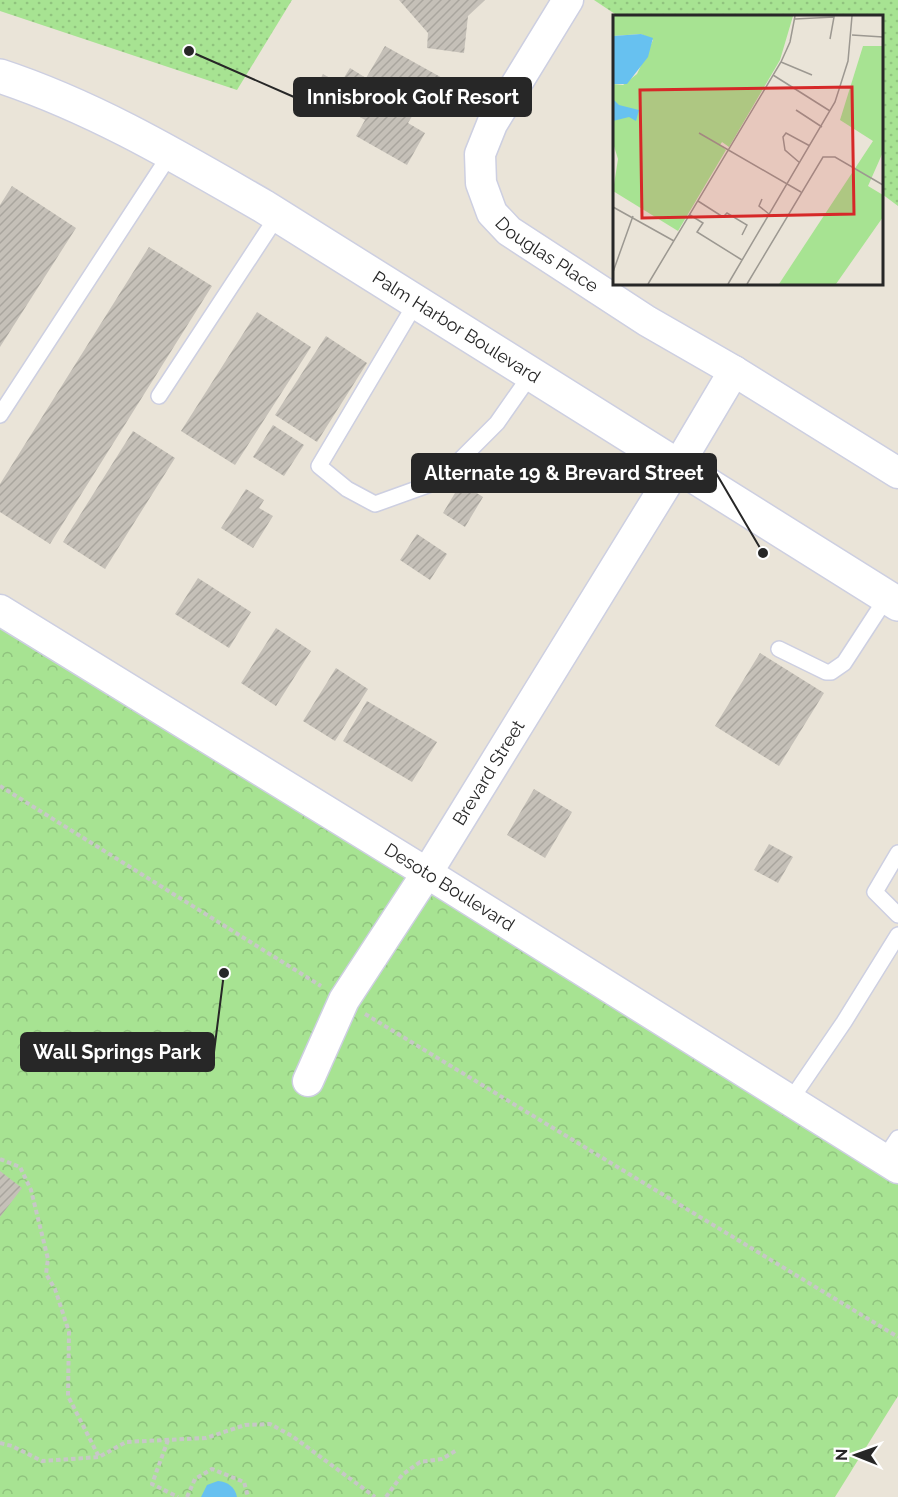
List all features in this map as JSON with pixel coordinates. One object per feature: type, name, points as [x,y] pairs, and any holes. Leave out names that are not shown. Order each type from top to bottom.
[{"type":"main road","name":"Palm Harbor Boulevard","points":[[0,76],[109,120],[278,215],[892,600]]},
{"type":"street","name":"Douglas Place","points":[[568,0],[492,124],[480,154],[481,183],[492,213],[509,231],[627,309],[734,371],[898,472]]},
{"type":"street","name":"Brevard Street","points":[[308,1081],[344,1000],[426,873],[734,371]]},
{"type":"street","name":"Desoto Boulevard","points":[[0,610],[790,1101],[893,1155]]},
{"type":"lane","points":[[0,415],[171,153]]},
{"type":"lane","points":[[159,396],[278,215]]},
{"type":"lane","points":[[417,301],[319,466],[347,489],[375,504],[439,481],[497,423],[532,373]]},
{"type":"lane","points":[[779,649],[826,672],[831,672],[844,663],[892,600]]},
{"type":"lane","points":[[898,853],[874,892],[898,915]]},
{"type":"lane","points":[[790,1101],[844,1022],[898,935]]},
{"type":"path","points":[[0,786],[344,1000],[898,1337]]},
{"type":"path","points":[[0,1159],[20,1167],[31,1190],[48,1259],[46,1274],[56,1289],[69,1332],[68,1396],[99,1457]]},
{"type":"path","points":[[0,1443],[12,1446],[42,1461],[99,1457],[126,1442],[206,1438],[245,1425],[270,1424],[292,1436],[375,1497]]},
{"type":"path","points":[[168,1440],[152,1484],[178,1497]]},
{"type":"path","points":[[386,1497],[402,1474],[420,1462],[442,1459],[458,1450]]},
{"type":"path","points":[[187,1497],[195,1479],[212,1469],[244,1482],[248,1497]]},
{"type":"green space","points":[[0,0],[292,0],[237,90],[0,11]]},
{"type":"green space","points":[[594,0],[898,0],[898,206],[883,195],[883,15],[616,15]]},
{"type":"green space","points":[[0,626],[898,1184],[898,1396],[835,1497],[0,1497]]},
{"type":"water","points":[[218,1481],[231,1486],[237,1497],[201,1497],[207,1485]]},
{"type":"building","points":[[399,0],[485,0],[468,16],[464,53],[427,48],[428,33]]},
{"type":"building","points":[[385,46],[453,84],[444,100],[427,91],[408,123],[425,133],[407,165],[356,136],[365,120],[314,91],[323,74],[340,84],[350,68],[366,78]]},
{"type":"building","points":[[12,186],[76,228],[0,347],[0,205]]},
{"type":"building","points":[[149,247],[212,286],[50,544],[0,512],[0,484]]},
{"type":"building","points":[[257,312],[311,347],[235,465],[181,431]]},
{"type":"building","points":[[326,336],[367,363],[317,442],[275,415]]},
{"type":"building","points":[[273,425],[304,445],[284,476],[253,457]]},
{"type":"building","points":[[133,431],[175,458],[105,569],[63,542]]},
{"type":"building","points":[[461,483],[483,497],[465,527],[443,513]]},
{"type":"building","points":[[246,489],[264,500],[259,508],[273,516],[253,548],[221,528]]},
{"type":"building","points":[[417,534],[447,554],[430,580],[400,560]]},
{"type":"building","points":[[198,578],[251,612],[229,648],[175,614]]},
{"type":"building","points":[[276,628],[311,651],[276,706],[241,683]]},
{"type":"building","points":[[760,653],[824,693],[779,766],[715,726]]},
{"type":"building","points":[[336,668],[368,689],[335,741],[303,721]]},
{"type":"building","points":[[367,701],[437,742],[412,782],[343,741]]},
{"type":"building","points":[[534,789],[572,812],[545,858],[507,835]]},
{"type":"building","points":[[769,844],[793,857],[778,883],[754,870]]},
{"type":"building","points":[[0,1171],[22,1188],[0,1217]]},
{"type":"place","name":"Innisbrook Golf Resort","points":[[189,51]]},
{"type":"place","name":"Alternate 19 & Brevard Street","points":[[763,553]]},
{"type":"place","name":"Wall Springs Park","points":[[224,973]]}]
